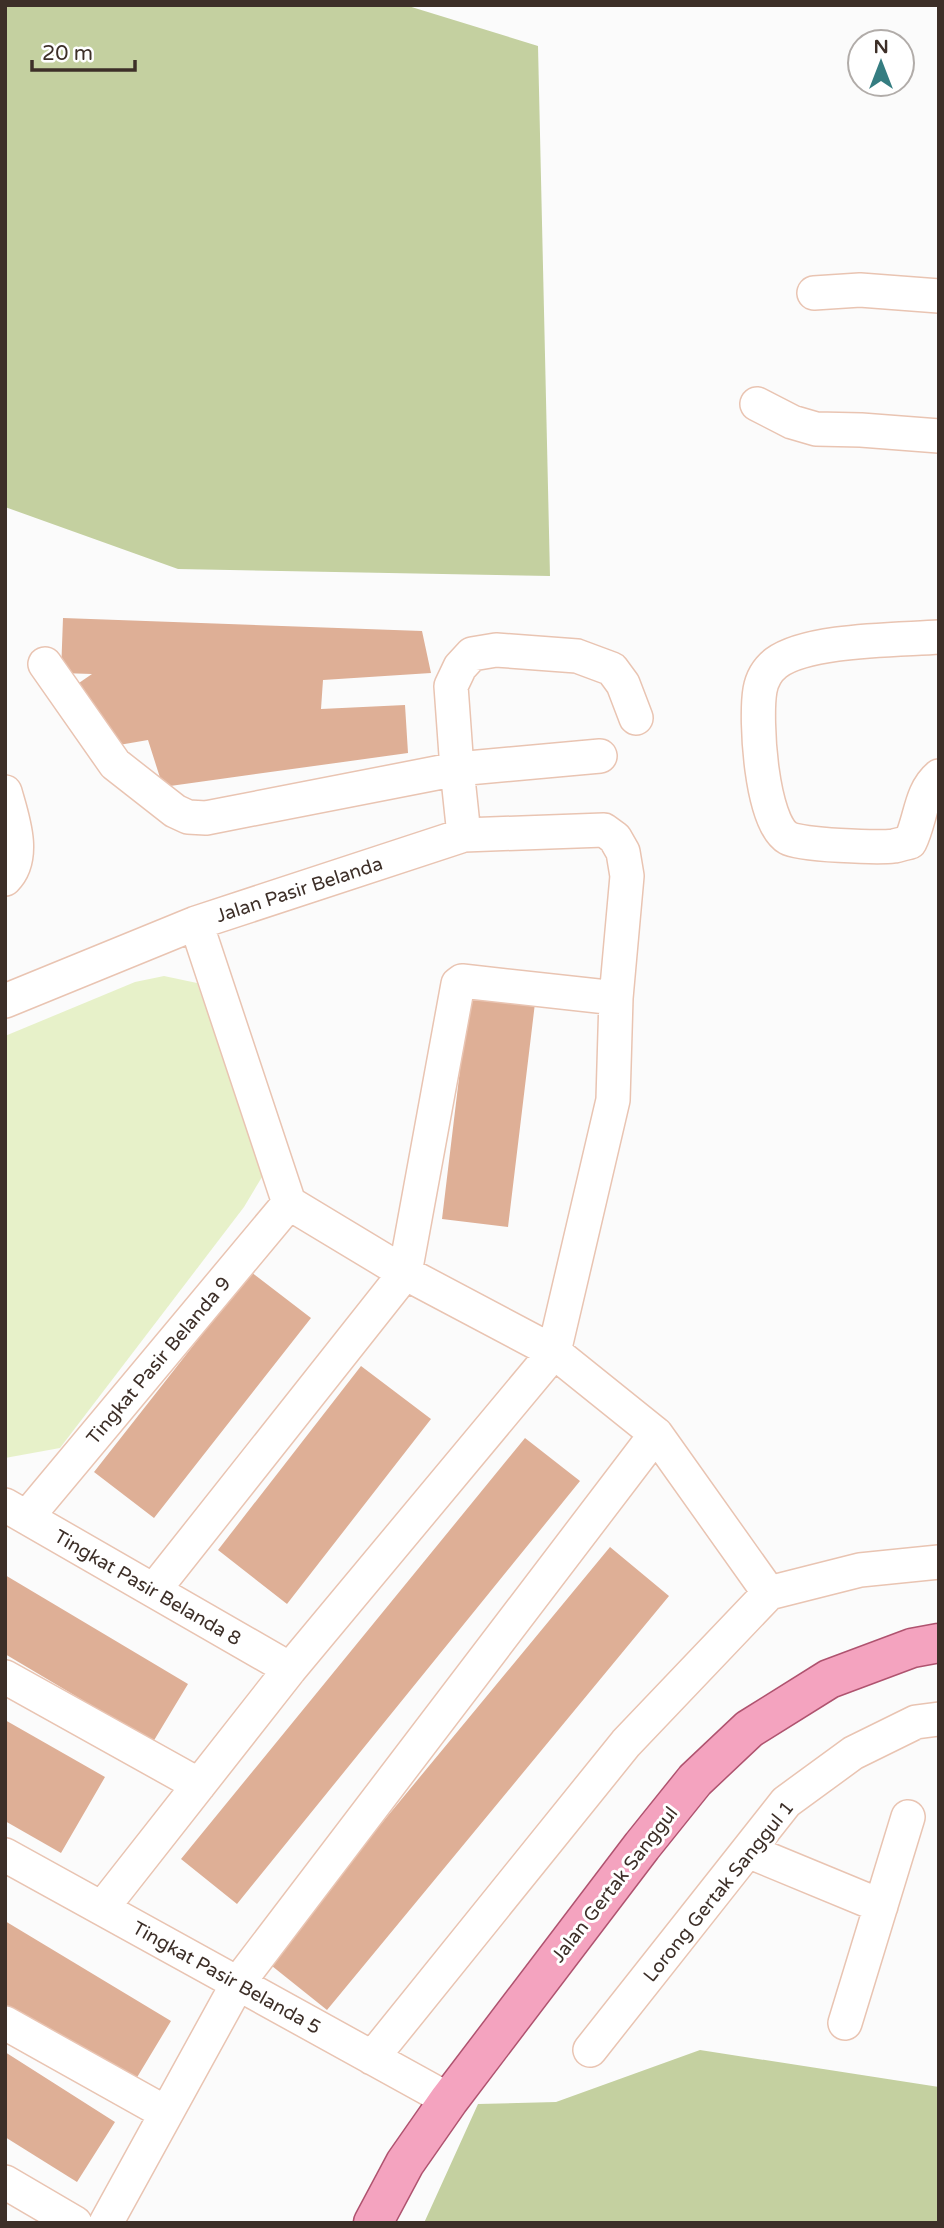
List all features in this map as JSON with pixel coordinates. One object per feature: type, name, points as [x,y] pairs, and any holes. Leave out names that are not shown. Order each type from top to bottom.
[{"type":"main road","name":"Jalan Gertak Sanggul","points":[[373,2223],[405,2163],[449,2099],[695,1780],[749,1728],[829,1679],[912,1648],[939,1643]]},
{"type":"street","points":[[814,293],[860,290],[939,296]]},
{"type":"street","points":[[757,404],[792,422],[816,429],[939,436]]},
{"type":"street","points":[[939,637],[851,643],[808,650],[779,661],[766,672],[760,690],[760,745],[767,803],[773,821],[787,838],[803,843],[893,846],[910,842],[926,792],[939,776]]},
{"type":"street","points":[[464,835],[451,687],[460,667],[472,654],[496,650],[577,656],[612,669],[623,684],[636,718]]},
{"type":"street","points":[[45,664],[115,764],[175,811],[188,817],[206,818],[457,769],[600,756]]},
{"type":"street","points":[[5,792],[17,836],[15,856],[5,879]]},
{"type":"street","name":"Jalan Pasir Belanda","points":[[5,1002],[196,923],[464,835],[604,830],[615,838],[623,852],[627,876],[616,998]]},
{"type":"street","points":[[196,923],[289,1203],[405,1273],[554,1352],[656,1434],[769,1593]]},
{"type":"street","points":[[103,1908],[290,1669],[554,1352],[613,1100],[616,998],[462,981],[458,984],[405,1273],[154,1590]]},
{"type":"street","name":"Tingkat Pasir Belanda 9","points":[[16,1511],[289,1203]]},
{"type":"street","points":[[106,2223],[238,1983],[656,1434]]},
{"type":"street","name":"Tingkat Pasir Belanda 8","points":[[16,1511],[290,1669]]},
{"type":"street","points":[[372,2058],[626,1743],[769,1593],[860,1570],[939,1562]]},
{"type":"street","points":[[5,1678],[199,1785]]},
{"type":"street","name":"Lorong Gertak Sanggul 1","points":[[590,2050],[786,1802],[853,1753],[916,1722],[939,1719]]},
{"type":"street","points":[[845,2023],[908,1816]]},
{"type":"street","points":[[748,1851],[881,1906]]},
{"type":"street","name":"Tingkat Pasir Belanda 5","points":[[5,1855],[449,2099]]},
{"type":"street","points":[[5,2024],[166,2113]]},
{"type":"street","points":[[5,2182],[75,2223]]},
{"type":"green space","points":[[5,5],[405,5],[538,46],[550,576],[178,569],[5,507]]},
{"type":"green space","points":[[164,976],[197,983],[253,1140],[262,1177],[244,1207],[60,1448],[5,1458],[5,1036],[135,982]]},
{"type":"green space","points":[[700,2050],[939,2087],[939,2223],[424,2223],[478,2104],[556,2102]]},
{"type":"building","points":[[63,618],[422,631],[431,673],[323,680],[321,709],[405,705],[408,753],[163,787],[148,740],[119,745],[76,685],[92,674],[61,673]]},
{"type":"building","points":[[469,995],[535,1003],[508,1227],[442,1219]]},
{"type":"building","points":[[251,1272],[311,1318],[154,1518],[94,1472]]},
{"type":"building","points":[[361,1366],[431,1419],[287,1604],[218,1550]]},
{"type":"building","points":[[525,1438],[580,1481],[237,1904],[181,1859]]},
{"type":"building","points":[[610,1547],[669,1596],[327,2010],[267,1962]]},
{"type":"building","points":[[5,1575],[188,1684],[153,1742],[5,1654]]},
{"type":"building","points":[[5,1720],[105,1777],[61,1853],[5,1821]]},
{"type":"building","points":[[5,1921],[171,2021],[133,2084],[5,2007]]},
{"type":"building","points":[[5,2052],[115,2122],[77,2182],[5,2137]]}]
